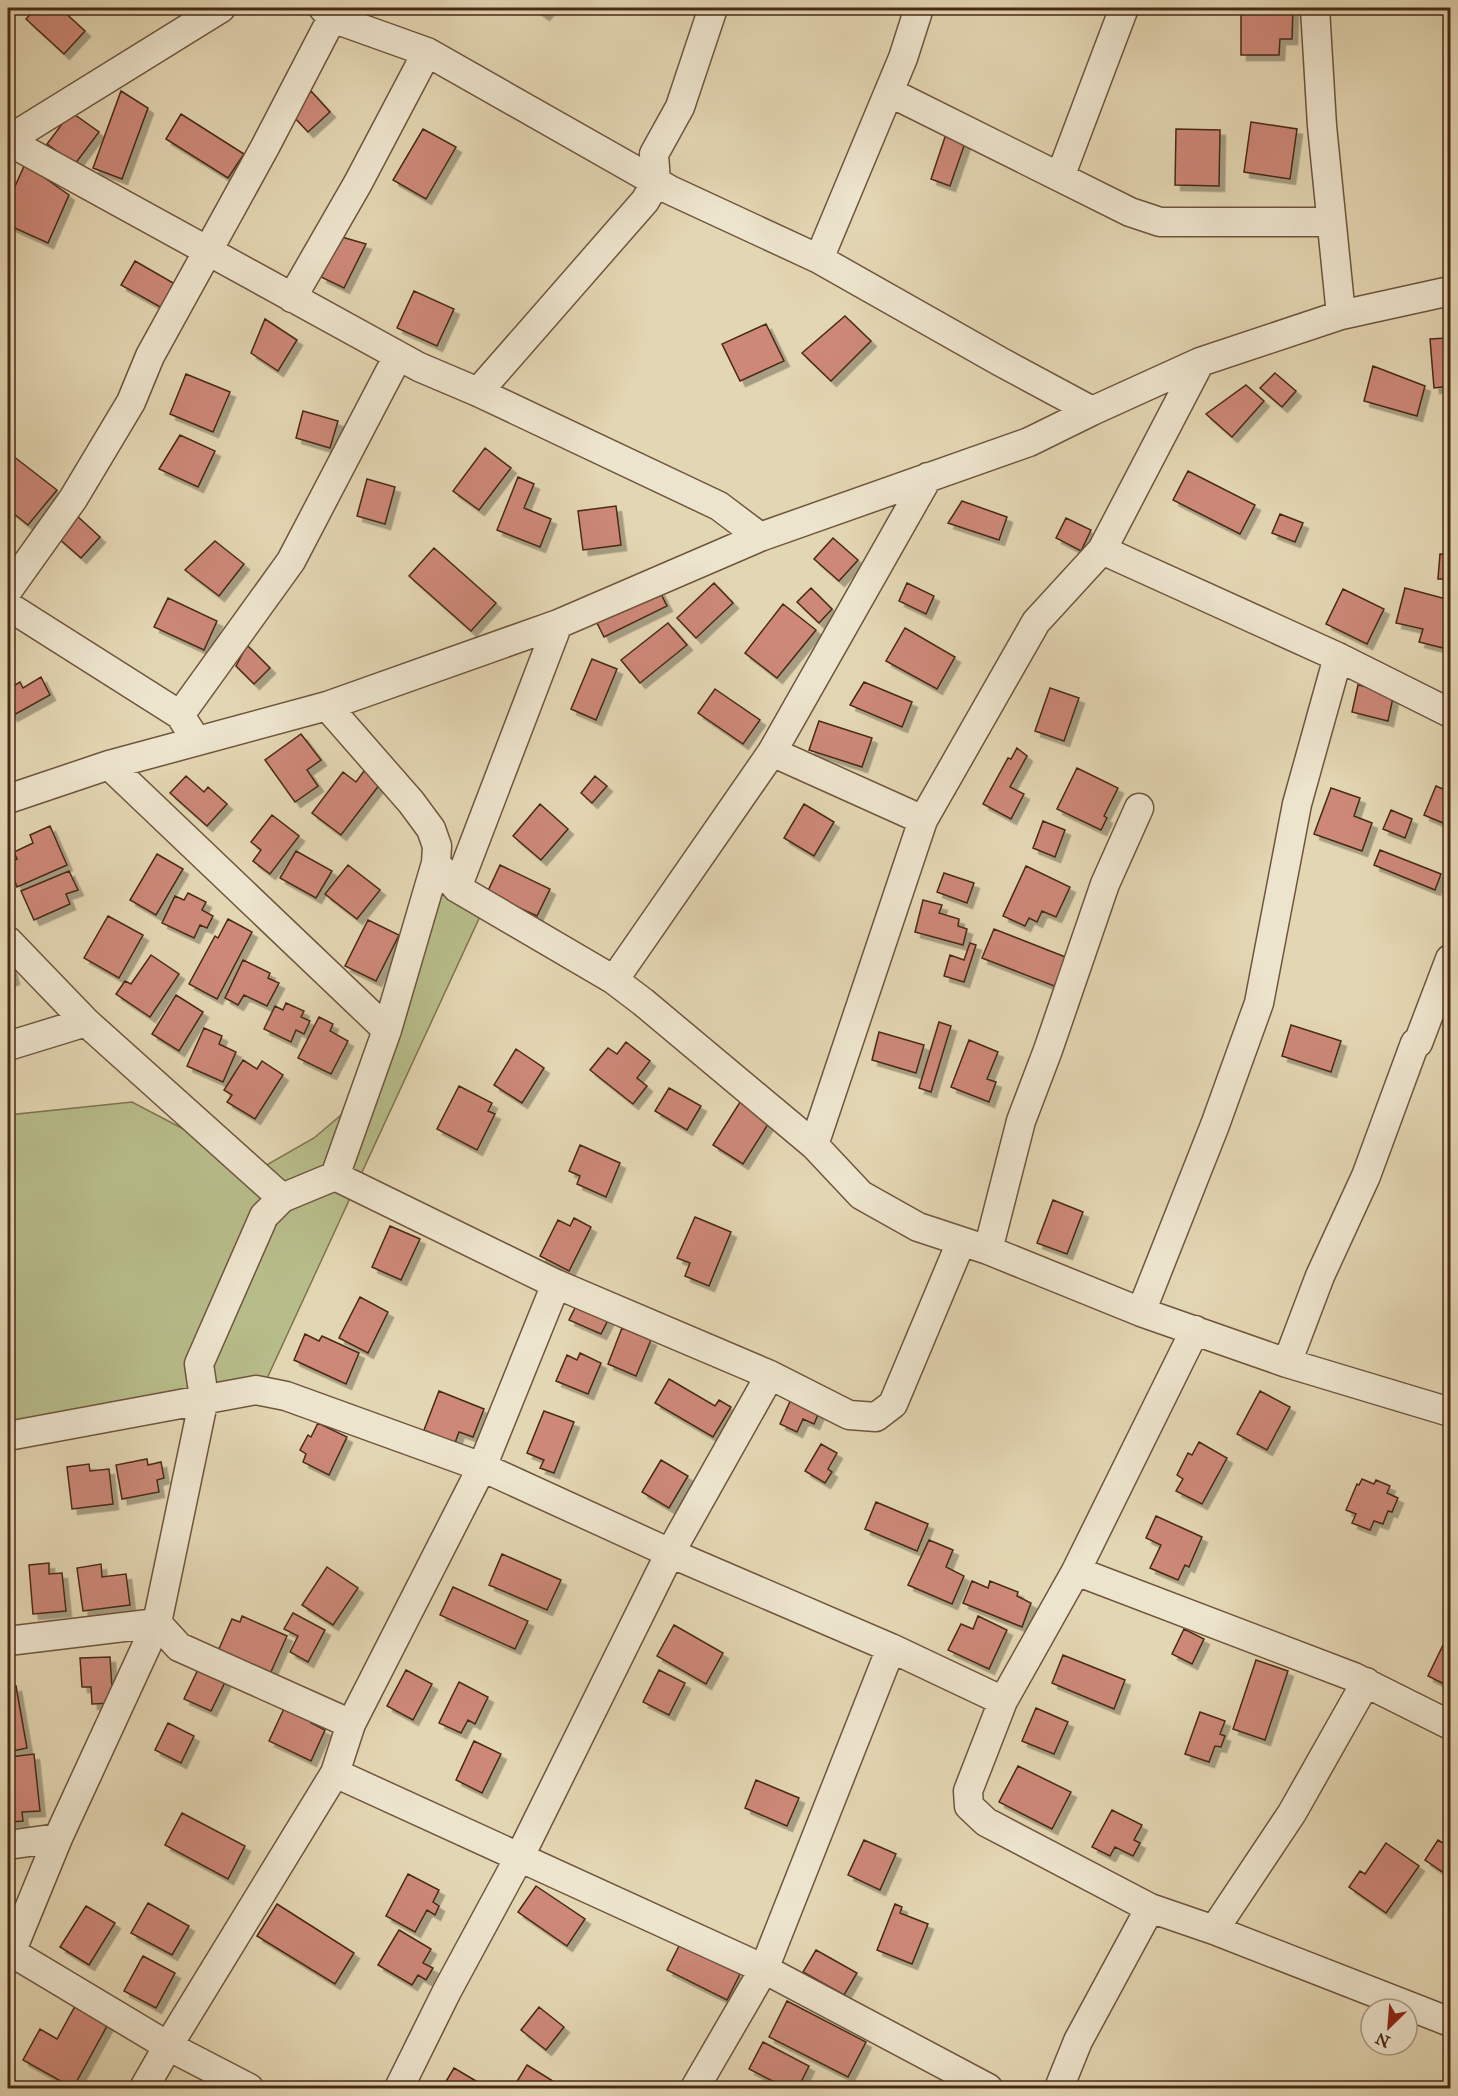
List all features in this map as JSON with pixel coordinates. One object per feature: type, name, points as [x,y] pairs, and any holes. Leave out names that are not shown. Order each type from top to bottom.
[{"type":"street","points":[[221,8],[8,140],[398,356],[718,506],[760,537]]},
{"type":"street","points":[[478,392],[645,201],[656,182],[654,154],[680,107],[713,8]]},
{"type":"street","points":[[819,259],[903,58],[919,8]]},
{"type":"street","points":[[1060,177],[1124,8]]},
{"type":"street","points":[[1315,8],[1330,222],[1341,315]]},
{"type":"street","points":[[8,590],[73,499],[132,402],[150,356],[265,147],[328,13],[427,52],[656,182],[819,259],[1092,411]]},
{"type":"street","points":[[292,298],[358,183],[427,52]]},
{"type":"street","points":[[889,92],[1131,212],[1160,222],[1330,222]]},
{"type":"street","points":[[8,799],[109,765],[327,706],[558,624],[760,537],[1029,442],[1200,362],[1341,315],[1450,291]]},
{"type":"street","points":[[180,715],[291,561],[398,356]]},
{"type":"street","points":[[814,1145],[922,820],[1036,622],[1102,550],[1200,362]]},
{"type":"street","points":[[614,980],[772,752],[928,477]]},
{"type":"street","points":[[1102,550],[1338,657],[1450,713]]},
{"type":"street","points":[[8,606],[180,715],[196,740]]},
{"type":"street","points":[[457,888],[558,624]]},
{"type":"street","points":[[1141,1312],[1215,1125],[1259,1003],[1297,804],[1338,657]]},
{"type":"street","points":[[249,2088],[168,2046],[9,1956],[58,1838],[157,1623],[204,1398],[199,1364],[264,1216],[282,1198],[335,1176],[387,1030],[436,863],[437,846],[431,829],[411,802],[327,706]]},
{"type":"street","points":[[772,752],[922,820]]},
{"type":"street","points":[[109,765],[387,1030]]},
{"type":"street","points":[[335,1176],[556,1284],[770,1375],[849,1415],[876,1417],[893,1404],[974,1246],[1048,1050],[1105,884],[1139,808]]},
{"type":"street","points":[[436,863],[457,888],[614,980],[814,1145],[861,1195],[918,1227],[974,1246],[1141,1312],[1287,1363],[1450,1412]]},
{"type":"street","points":[[8,941],[86,1022],[282,1198]]},
{"type":"street","points":[[1287,1363],[1320,1276],[1366,1176],[1415,1043],[1418,1042],[1450,959]]},
{"type":"street","points":[[8,1046],[86,1022]]},
{"type":"street","points":[[144,2088],[335,1773],[351,1724],[482,1467],[556,1284]]},
{"type":"street","points":[[1196,1330],[1076,1571],[1003,1701],[968,1791],[969,1806],[986,1822],[1150,1908],[1214,1930],[1450,2022]]},
{"type":"street","points":[[399,2088],[447,1991],[520,1856],[670,1553],[770,1375]]},
{"type":"street","points":[[8,1436],[256,1390],[286,1396],[482,1467],[670,1553],[891,1648],[1003,1701]]},
{"type":"street","points":[[1076,1571],[1366,1683],[1450,1725]]},
{"type":"street","points":[[8,1641],[157,1623]]},
{"type":"street","points":[[157,1623],[179,1647],[351,1724]]},
{"type":"street","points":[[695,2088],[764,1969],[891,1648]]},
{"type":"street","points":[[1214,1930],[1292,1813],[1366,1683]]},
{"type":"street","points":[[335,1773],[764,1969],[988,2088]]},
{"type":"street","points":[[8,1845],[58,1838]]},
{"type":"street","points":[[1059,2088],[1078,2041],[1150,1908]]},
{"type":"green space","points":[[433,887],[482,912],[263,1387],[174,1406],[8,1421],[8,1115],[132,1102],[235,1156],[265,1166],[314,1138],[341,1115]]},
{"type":"building","points":[[36,8],[60,8],[85,31],[64,54],[26,19]]},
{"type":"building","points":[[534,8],[550,8],[544,15]]},
{"type":"building","points":[[1241,8],[1293,8],[1292,39],[1280,39],[1279,55],[1241,55]]},
{"type":"building","points":[[121,91],[148,108],[122,179],[93,168]]},
{"type":"building","points":[[311,91],[330,112],[308,132],[292,115]]},
{"type":"building","points":[[71,112],[99,132],[75,164],[47,144]]},
{"type":"building","points":[[181,114],[244,154],[228,178],[166,139]]},
{"type":"building","points":[[1251,122],[1297,129],[1290,179],[1244,172]]},
{"type":"building","points":[[423,129],[456,147],[426,199],[393,180]]},
{"type":"building","points":[[1176,129],[1220,130],[1219,186],[1175,185]]},
{"type":"building","points":[[946,134],[965,143],[950,186],[931,179]]},
{"type":"building","points":[[25,164],[69,195],[48,243],[8,225],[8,202]]},
{"type":"building","points":[[342,237],[366,244],[344,288],[321,277]]},
{"type":"building","points":[[135,261],[175,284],[162,308],[121,285]]},
{"type":"building","points":[[414,291],[454,309],[437,346],[397,328]]},
{"type":"building","points":[[845,316],[871,341],[831,381],[802,353]]},
{"type":"building","points":[[265,319],[297,340],[278,371],[251,353]]},
{"type":"building","points":[[766,324],[784,361],[740,381],[722,344]]},
{"type":"building","points":[[1447,338],[1450,386],[1434,388],[1430,339]]},
{"type":"building","points":[[1373,366],[1425,386],[1417,416],[1364,401]]},
{"type":"building","points":[[1275,373],[1296,391],[1282,407],[1260,388]]},
{"type":"building","points":[[186,374],[230,392],[213,432],[170,414]]},
{"type":"building","points":[[1246,385],[1264,401],[1232,437],[1206,414]]},
{"type":"building","points":[[303,411],[338,421],[330,448],[296,438]]},
{"type":"building","points":[[180,435],[215,451],[198,487],[159,469]]},
{"type":"building","points":[[485,448],[511,468],[479,510],[453,491]]},
{"type":"building","points":[[13,456],[57,490],[28,525],[8,509],[8,463]]},
{"type":"building","points":[[1188,471],[1255,505],[1240,534],[1173,500]]},
{"type":"building","points":[[518,477],[534,484],[524,508],[551,519],[540,547],[497,530]]},
{"type":"building","points":[[367,479],[395,487],[385,524],[357,516]]},
{"type":"building","points":[[962,501],[1007,517],[999,540],[948,523]]},
{"type":"building","points":[[616,506],[621,545],[583,550],[578,511]]},
{"type":"building","points":[[1280,514],[1303,523],[1295,542],[1272,533]]},
{"type":"building","points":[[76,515],[100,537],[81,558],[57,537]]},
{"type":"building","points":[[1066,518],[1091,530],[1081,551],[1056,538]]},
{"type":"building","points":[[833,538],[858,560],[839,581],[814,559]]},
{"type":"building","points":[[215,541],[244,564],[219,596],[185,570]]},
{"type":"building","points":[[434,548],[496,603],[471,631],[409,576]]},
{"type":"building","points":[[8,549],[13,554],[8,561]]},
{"type":"building","points":[[1440,554],[1450,555],[1450,579],[1438,579]]},
{"type":"building","points":[[714,583],[733,603],[696,638],[677,618]]},
{"type":"building","points":[[907,583],[934,596],[926,614],[899,601]]},
{"type":"building","points":[[811,588],[832,609],[819,623],[797,602]]},
{"type":"building","points":[[1405,588],[1450,600],[1450,617],[1443,648],[1419,642],[1423,629],[1396,623]]},
{"type":"building","points":[[1343,589],[1384,609],[1367,644],[1326,624]]},
{"type":"building","points":[[659,590],[667,606],[604,637],[596,621]]},
{"type":"building","points":[[168,598],[217,621],[204,650],[154,627]]},
{"type":"building","points":[[783,604],[816,630],[777,678],[745,653]]},
{"type":"building","points":[[668,623],[687,645],[640,683],[621,660]]},
{"type":"building","points":[[905,628],[955,657],[937,689],[886,661]]},
{"type":"building","points":[[247,645],[270,668],[254,684],[236,666]]},
{"type":"building","points":[[592,659],[617,669],[596,720],[571,709]]},
{"type":"building","points":[[41,677],[50,695],[12,716],[8,709],[8,689],[20,682],[23,688]]},
{"type":"building","points":[[864,682],[912,702],[902,727],[850,705]]},
{"type":"building","points":[[1358,685],[1394,693],[1388,721],[1352,712]]},
{"type":"building","points":[[1050,688],[1079,698],[1064,741],[1035,731]]},
{"type":"building","points":[[715,689],[760,720],[743,744],[698,713]]},
{"type":"building","points":[[819,721],[872,738],[862,767],[809,750]]},
{"type":"building","points":[[301,734],[321,760],[307,770],[318,786],[295,802],[265,760]]},
{"type":"building","points":[[1017,748],[1027,756],[1010,787],[1024,794],[1011,819],[983,804],[1008,758],[1011,759]]},
{"type":"building","points":[[1077,768],[1118,788],[1104,816],[1107,818],[1101,830],[1057,809]]},
{"type":"building","points":[[364,771],[380,784],[341,835],[312,813],[343,772],[356,782]]},
{"type":"building","points":[[186,776],[204,792],[208,787],[227,804],[207,826],[170,793]]},
{"type":"building","points":[[595,776],[607,786],[592,803],[581,793]]},
{"type":"building","points":[[1436,786],[1450,792],[1450,826],[1424,815]]},
{"type":"building","points":[[1331,788],[1360,798],[1354,816],[1372,823],[1362,851],[1314,834]]},
{"type":"building","points":[[540,804],[568,829],[541,860],[513,836]]},
{"type":"building","points":[[804,804],[834,822],[814,856],[784,838]]},
{"type":"building","points":[[1391,810],[1412,819],[1405,838],[1383,829]]},
{"type":"building","points":[[272,815],[299,836],[270,874],[253,861],[261,850],[251,842]]},
{"type":"building","points":[[1043,821],[1065,830],[1055,857],[1033,848]]},
{"type":"building","points":[[50,826],[67,865],[17,887],[8,863],[17,859],[14,852],[33,843],[30,835]]},
{"type":"building","points":[[1380,850],[1441,874],[1435,890],[1374,865]]},
{"type":"building","points":[[296,851],[332,871],[316,898],[280,878]]},
{"type":"building","points":[[157,854],[183,869],[156,915],[130,900]]},
{"type":"building","points":[[348,865],[380,890],[357,919],[325,894]]},
{"type":"building","points":[[500,865],[550,889],[537,916],[487,893]]},
{"type":"building","points":[[1026,866],[1070,887],[1056,917],[1042,911],[1037,922],[1029,918],[1025,926],[1003,916]]},
{"type":"building","points":[[69,871],[78,890],[66,894],[70,904],[34,920],[21,891]]},
{"type":"building","points":[[944,873],[974,883],[967,903],[937,892]]},
{"type":"building","points":[[188,893],[206,902],[202,910],[213,916],[207,928],[200,925],[194,938],[162,923],[175,896],[184,900]]},
{"type":"building","points":[[923,900],[942,905],[939,913],[959,919],[958,926],[967,929],[963,945],[915,932]]},
{"type":"building","points":[[108,916],[143,935],[119,978],[84,958]]},
{"type":"building","points":[[228,919],[252,932],[217,999],[189,984],[215,936],[218,938]]},
{"type":"building","points":[[368,920],[399,935],[376,981],[345,966]]},
{"type":"building","points":[[994,929],[1068,958],[1057,987],[982,958]]},
{"type":"building","points":[[970,943],[976,945],[964,982],[944,976],[950,955],[964,960]]},
{"type":"building","points":[[151,955],[179,974],[150,1017],[116,994],[125,981],[131,984]]},
{"type":"building","points":[[8,957],[14,979],[8,981]]},
{"type":"building","points":[[243,960],[270,973],[268,978],[279,983],[267,1006],[244,995],[238,1005],[225,998]]},
{"type":"building","points":[[176,995],[203,1012],[179,1051],[152,1034]]},
{"type":"building","points":[[286,1003],[304,1011],[301,1017],[310,1021],[304,1034],[296,1030],[291,1042],[264,1029],[275,1006],[283,1010]]},
{"type":"building","points":[[319,1017],[333,1024],[330,1031],[348,1041],[331,1074],[298,1058]]},
{"type":"building","points":[[939,1022],[951,1026],[931,1092],[919,1088]]},
{"type":"building","points":[[1291,1025],[1341,1041],[1331,1072],[1282,1056]]},
{"type":"building","points":[[204,1028],[222,1036],[219,1044],[236,1052],[223,1082],[187,1066]]},
{"type":"building","points":[[879,1032],[924,1045],[916,1073],[872,1060]]},
{"type":"building","points":[[969,1040],[998,1052],[987,1079],[996,1082],[989,1102],[951,1087]]},
{"type":"building","points":[[626,1042],[650,1061],[637,1078],[647,1086],[633,1104],[590,1070],[608,1048],[617,1054]]},
{"type":"building","points":[[516,1049],[544,1068],[522,1103],[494,1085]]},
{"type":"building","points":[[243,1060],[257,1069],[262,1061],[283,1075],[255,1119],[227,1102],[232,1095],[224,1090]]},
{"type":"building","points":[[459,1086],[492,1103],[488,1111],[495,1114],[477,1150],[437,1129]]},
{"type":"building","points":[[669,1088],[701,1106],[687,1130],[655,1111]]},
{"type":"building","points":[[742,1099],[772,1118],[743,1164],[713,1145]]},
{"type":"building","points":[[580,1145],[620,1163],[606,1197],[577,1184],[580,1176],[569,1171]]},
{"type":"building","points":[[1053,1200],[1083,1212],[1067,1254],[1037,1243]]},
{"type":"building","points":[[695,1217],[731,1232],[709,1286],[685,1276],[690,1263],[677,1258]]},
{"type":"building","points":[[574,1218],[591,1227],[569,1271],[540,1256],[558,1220],[570,1226]]},
{"type":"building","points":[[390,1226],[420,1239],[401,1280],[372,1267]]},
{"type":"building","points":[[360,1297],[388,1312],[368,1353],[339,1338]]},
{"type":"building","points":[[577,1304],[609,1318],[601,1334],[569,1320]]},
{"type":"building","points":[[622,1328],[651,1340],[636,1376],[608,1364]]},
{"type":"building","points":[[305,1334],[319,1341],[322,1336],[359,1353],[346,1384],[294,1360]]},
{"type":"building","points":[[580,1353],[601,1363],[588,1394],[556,1381],[567,1355],[577,1360]]},
{"type":"building","points":[[669,1379],[715,1406],[719,1400],[731,1407],[713,1437],[655,1403]]},
{"type":"building","points":[[439,1391],[484,1409],[473,1437],[459,1432],[455,1443],[424,1430]]},
{"type":"building","points":[[1260,1391],[1290,1407],[1267,1450],[1237,1434]]},
{"type":"building","points":[[792,1397],[820,1410],[814,1424],[803,1419],[797,1432],[780,1424]]},
{"type":"building","points":[[544,1411],[574,1422],[554,1473],[540,1468],[544,1460],[527,1453]]},
{"type":"building","points":[[318,1423],[347,1437],[329,1475],[303,1462],[306,1454],[300,1450],[308,1435],[311,1437]]},
{"type":"building","points":[[1199,1442],[1227,1458],[1202,1504],[1176,1491],[1183,1479],[1177,1475],[1188,1453],[1192,1455]]},
{"type":"building","points":[[821,1444],[837,1453],[828,1469],[832,1472],[825,1483],[805,1471]]},
{"type":"building","points":[[147,1459],[148,1465],[161,1462],[164,1478],[157,1480],[159,1492],[122,1499],[116,1465]]},
{"type":"building","points":[[661,1460],[688,1476],[669,1508],[642,1492]]},
{"type":"building","points":[[89,1464],[90,1471],[109,1469],[113,1504],[72,1509],[67,1467]]},
{"type":"building","points":[[1362,1479],[1374,1484],[1376,1480],[1390,1486],[1387,1493],[1398,1498],[1392,1512],[1388,1511],[1383,1524],[1374,1521],[1370,1530],[1352,1523],[1356,1514],[1346,1510],[1357,1484],[1359,1485]]},
{"type":"building","points":[[876,1502],[928,1524],[917,1551],[865,1529]]},
{"type":"building","points":[[1156,1516],[1202,1537],[1189,1567],[1185,1565],[1178,1580],[1150,1568],[1161,1545],[1146,1538]]},
{"type":"building","points":[[929,1540],[953,1550],[946,1567],[964,1576],[952,1604],[908,1585]]},
{"type":"building","points":[[502,1554],[561,1580],[547,1610],[489,1585]]},
{"type":"building","points":[[49,1563],[49,1574],[62,1573],[66,1611],[33,1614],[29,1565]]},
{"type":"building","points":[[101,1564],[102,1577],[126,1574],[130,1605],[83,1611],[77,1568]]},
{"type":"building","points":[[327,1567],[358,1588],[333,1625],[302,1605]]},
{"type":"building","points":[[972,1581],[988,1588],[990,1581],[1018,1592],[1017,1596],[1031,1603],[1022,1627],[963,1603]]},
{"type":"building","points":[[453,1587],[528,1621],[515,1649],[440,1615]]},
{"type":"building","points":[[293,1613],[325,1630],[308,1662],[290,1652],[298,1636],[284,1629]]},
{"type":"building","points":[[242,1616],[287,1636],[270,1674],[218,1651],[232,1619],[240,1622]]},
{"type":"building","points":[[978,1616],[1007,1630],[989,1669],[948,1650],[961,1624],[973,1629]]},
{"type":"building","points":[[674,1625],[723,1653],[706,1684],[657,1656]]},
{"type":"building","points":[[1184,1629],[1204,1639],[1192,1664],[1172,1654]]},
{"type":"building","points":[[1448,1635],[1450,1636],[1450,1687],[1428,1676]]},
{"type":"building","points":[[1063,1655],[1125,1680],[1114,1709],[1052,1683]]},
{"type":"building","points":[[110,1657],[113,1703],[92,1704],[91,1687],[82,1687],[80,1658]]},
{"type":"building","points":[[203,1659],[230,1672],[211,1711],[184,1699]]},
{"type":"building","points":[[1256,1660],[1288,1671],[1265,1740],[1233,1729]]},
{"type":"building","points":[[406,1670],[432,1684],[413,1720],[387,1706]]},
{"type":"building","points":[[659,1670],[685,1683],[669,1715],[643,1702]]},
{"type":"building","points":[[459,1682],[488,1697],[475,1724],[468,1720],[461,1733],[439,1723]]},
{"type":"building","points":[[16,1686],[27,1748],[8,1752],[8,1688]]},
{"type":"building","points":[[287,1702],[315,1715],[311,1723],[325,1730],[311,1761],[269,1741]]},
{"type":"building","points":[[1036,1708],[1068,1722],[1054,1754],[1022,1741]]},
{"type":"building","points":[[1200,1712],[1225,1721],[1220,1734],[1225,1736],[1221,1747],[1215,1746],[1209,1762],[1185,1754]]},
{"type":"building","points":[[168,1723],[194,1736],[181,1763],[155,1750]]},
{"type":"building","points":[[474,1741],[501,1754],[482,1793],[456,1780]]},
{"type":"building","points":[[34,1754],[40,1811],[22,1812],[23,1821],[8,1822],[10,1757]]},
{"type":"building","points":[[1018,1766],[1071,1792],[1052,1829],[999,1802]]},
{"type":"building","points":[[756,1780],[799,1798],[787,1826],[745,1808]]},
{"type":"building","points":[[1112,1810],[1142,1825],[1134,1840],[1140,1843],[1133,1856],[1115,1847],[1110,1856],[1092,1847]]},
{"type":"building","points":[[182,1813],[245,1846],[228,1879],[165,1845]]},
{"type":"building","points":[[864,1840],[896,1854],[880,1890],[848,1875]]},
{"type":"building","points":[[1438,1840],[1449,1847],[1450,1845],[1450,1877],[1425,1860]]},
{"type":"building","points":[[1386,1843],[1419,1866],[1386,1913],[1349,1887],[1360,1871],[1365,1874]]},
{"type":"building","points":[[408,1874],[439,1890],[433,1902],[439,1906],[435,1915],[427,1910],[415,1932],[386,1916]]},
{"type":"building","points":[[536,1886],[585,1919],[567,1946],[518,1912]]},
{"type":"building","points":[[148,1903],[189,1926],[172,1955],[131,1933]]},
{"type":"building","points":[[277,1904],[354,1953],[335,1984],[257,1936]]},
{"type":"building","points":[[895,1904],[902,1907],[900,1913],[928,1924],[912,1964],[877,1950]]},
{"type":"building","points":[[86,1906],[115,1923],[89,1965],[60,1947]]},
{"type":"building","points":[[399,1930],[431,1949],[423,1963],[433,1968],[426,1980],[418,1975],[412,1985],[378,1965]]},
{"type":"building","points":[[680,1944],[740,1974],[727,2000],[667,1970]]},
{"type":"building","points":[[816,1950],[857,1973],[844,1995],[803,1972]]},
{"type":"building","points":[[143,1956],[175,1973],[156,2008],[124,1991]]},
{"type":"building","points":[[79,1999],[112,2017],[73,2088],[23,2060],[40,2029],[57,2039]]},
{"type":"building","points":[[787,2001],[866,2042],[848,2077],[769,2037]]},
{"type":"building","points":[[539,2007],[564,2027],[546,2050],[521,2030]]},
{"type":"building","points":[[763,2042],[809,2066],[798,2088],[786,2088],[749,2069]]},
{"type":"building","points":[[527,2065],[564,2088],[513,2088]]},
{"type":"building","points":[[454,2068],[488,2088],[442,2088]]}]
